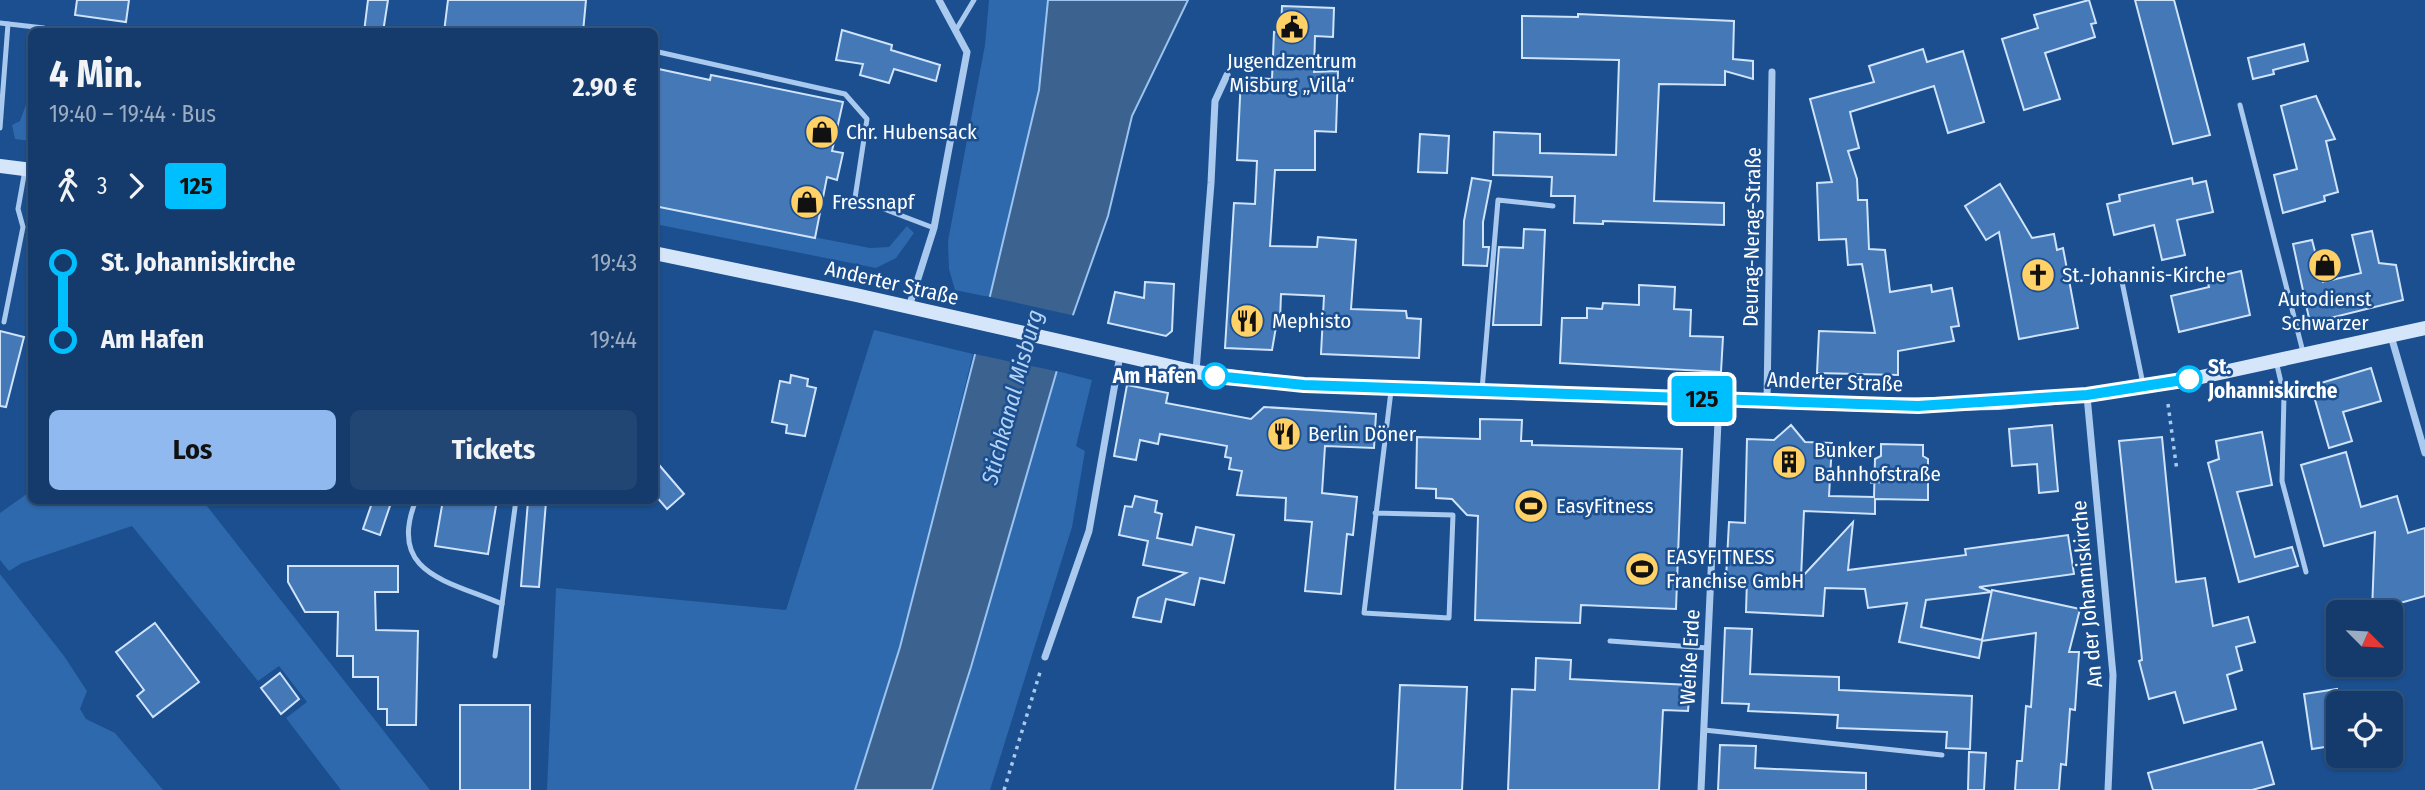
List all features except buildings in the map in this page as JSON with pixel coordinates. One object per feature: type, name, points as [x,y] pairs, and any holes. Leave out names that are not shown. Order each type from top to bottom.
[{"type":"main road","points":[[0,166],[28,170]]},
{"type":"main road","name":"Anderter Straße","points":[[658,254],[1196,372],[1264,383],[1918,406],[2087,395],[2144,387],[2425,328]]},
{"type":"street","points":[[909,308],[934,228],[967,52],[939,0]]},
{"type":"street","name":"Deurag-Nerag-Straße","points":[[1767,401],[1772,72]]},
{"type":"street","points":[[1196,372],[1215,101],[1227,75]]},
{"type":"street","points":[[2390,336],[2425,453]]},
{"type":"street","points":[[1045,657],[1089,531],[1120,355]]},
{"type":"street","name":"An der Johanniskirche","points":[[2087,395],[2113,675],[2108,790]]},
{"type":"street","name":"Weiße Erde","points":[[1701,790],[1719,400]]},
{"type":"lane","points":[[956,30],[974,0]]},
{"type":"lane","points":[[0,23],[44,28]]},
{"type":"lane","points":[[0,128],[8,24]]},
{"type":"lane","points":[[658,52],[845,94],[867,119],[855,198],[934,228]]},
{"type":"lane","points":[[2240,106],[2304,355]]},
{"type":"lane","points":[[4,322],[23,227],[18,209],[28,174]]},
{"type":"lane","points":[[1482,391],[1490,267],[1498,200],[1553,206]]},
{"type":"lane","points":[[2120,272],[2144,387]]},
{"type":"lane","points":[[2276,361],[2284,395],[2282,481],[2306,572]]},
{"type":"lane","points":[[1375,513],[1453,515],[1449,618],[1364,613],[1375,513],[1391,388]]},
{"type":"lane","points":[[414,504],[409,517],[406,540],[422,570],[502,604]]},
{"type":"lane","points":[[495,656],[515,504]]},
{"type":"lane","points":[[1610,641],[1708,648]]},
{"type":"lane","points":[[1704,730],[1942,755]]},
{"type":"path","points":[[2168,404],[2177,471]]},
{"type":"path","points":[[1870,482],[1879,482],[1879,478]]},
{"type":"path","points":[[1004,790],[1045,657]]},
{"type":"shaded area","points":[[989,0],[1048,0],[1039,90],[989,297],[955,290],[949,269],[948,241],[985,45]]},
{"type":"shaded area","points":[[28,99],[28,141],[15,139],[12,125],[20,121]]},
{"type":"shaded area","points":[[658,207],[870,248],[889,247],[907,226],[914,233],[896,258],[876,268],[658,225]]},
{"type":"shaded area","points":[[874,330],[973,354],[900,647],[855,790],[547,790],[556,588],[786,610]]},
{"type":"shaded area","points":[[1057,371],[1092,380],[1076,446],[1085,451],[1072,527],[990,790],[932,790]]},
{"type":"shaded area","points":[[28,493],[28,504],[205,504],[430,790],[341,790],[286,718],[307,702],[279,666],[258,681],[132,526],[22,563],[9,571],[0,560],[0,513]]},
{"type":"shaded area","points":[[0,574],[64,656],[87,691],[80,709],[86,719],[115,733],[163,790],[0,790]]},
{"type":"water","name":"Stichkanal Misburg","points":[[1048,0],[1188,0],[1132,116],[1108,216],[1073,315],[971,667],[932,790],[855,790],[900,647],[990,296],[1039,90]]},
{"type":"pier","points":[[986,296],[1076,316],[1060,372],[970,353]]},
{"type":"bus line","name":"125","points":[[1215,376],[1304,385],[1918,406],[1998,403],[2087,395],[2189,379]]},
{"type":"place","name":"Jugendzentrum Misburg „Villa“","points":[[1292,27]]},
{"type":"place","name":"Chr. Hubensack","points":[[822,132]]},
{"type":"place","name":"Fressnapf","points":[[807,202]]},
{"type":"place","name":"Autodienst Schwarzer","points":[[2325,265]]},
{"type":"place","name":"St.-Johannis-Kirche","points":[[2038,275]]},
{"type":"place","name":"Mephisto","points":[[1247,321]]},
{"type":"place","name":"Am Hafen","points":[[1215,376]]},
{"type":"place","name":"St. Johanniskirche","points":[[2189,379]]},
{"type":"place","name":"Berlin Döner","points":[[1284,434]]},
{"type":"place","name":"Bunker Bahnhofstraße","points":[[1789,462]]},
{"type":"place","name":"EasyFitness","points":[[1531,506]]},
{"type":"place","name":"EASYFITNESS Franchise GmbH","points":[[1642,569]]}]
